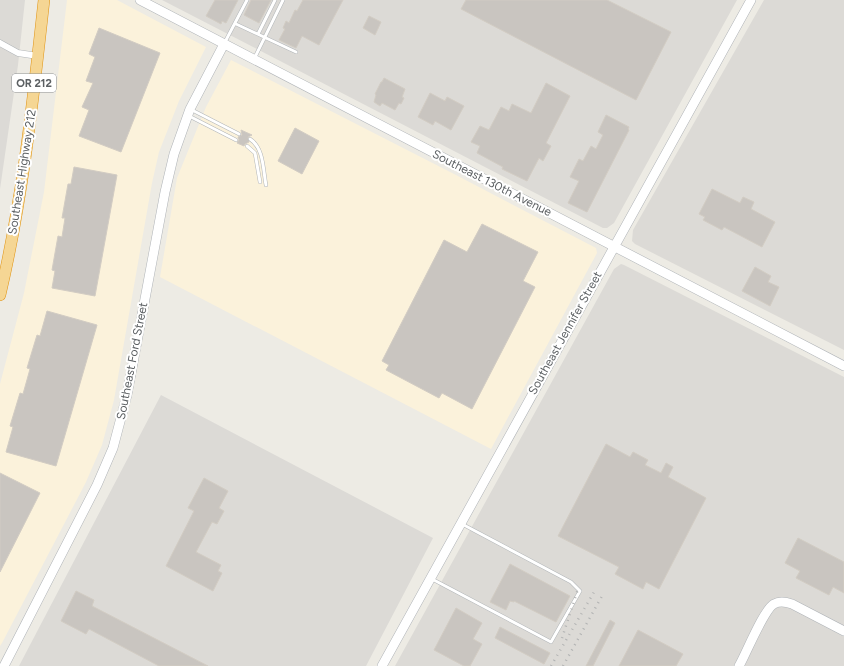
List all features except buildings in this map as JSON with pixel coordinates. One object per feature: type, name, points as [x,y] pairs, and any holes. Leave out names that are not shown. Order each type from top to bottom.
[{"type":"highway","name":"Southeast Highway 212","points":[[0,295],[15,224],[24,166],[44,0]]},
{"type":"street","name":"Southeast 130th Avenue","points":[[140,0],[844,366]]},
{"type":"street","name":"Southeast Jennifer Street","points":[[382,666],[751,0]]},
{"type":"street","points":[[0,43],[18,53],[38,56]]},
{"type":"street","name":"Southeast Ford Street","points":[[4,666],[97,485],[113,448],[128,395],[168,174],[178,139],[189,112],[224,44]]},
{"type":"street","points":[[739,666],[766,612],[770,606],[774,604],[783,602],[792,604],[844,631]]},
{"type":"lane","points":[[224,44],[236,24],[247,0]]},
{"type":"lane","points":[[258,34],[275,0]]},
{"type":"lane","points":[[254,59],[284,0]]},
{"type":"lane","points":[[236,24],[296,52]]},
{"type":"lane","points":[[189,112],[239,134]]},
{"type":"lane","points":[[189,112],[236,140]]},
{"type":"lane","points":[[250,139],[258,146],[262,159],[266,185]]},
{"type":"lane","points":[[247,146],[255,153],[260,182]]},
{"type":"lane","points":[[430,578],[551,642],[580,591],[571,582],[460,524]]},
{"type":"shaded area","points":[[0,0],[25,0],[18,65],[0,189]]},
{"type":"shaded area","points":[[67,0],[117,0],[206,47],[179,101],[159,152],[152,183],[114,400],[102,445],[86,482],[0,646],[0,384],[24,293],[44,192]]},
{"type":"shaded area","points":[[162,0],[737,0],[614,223],[607,228],[603,228]]},
{"type":"shaded area","points":[[764,0],[844,0],[844,350],[635,244],[632,241],[633,230]]},
{"type":"shaded area","points":[[231,60],[596,248],[597,253],[491,449],[160,277],[177,178],[206,107]]},
{"type":"shaded area","points":[[621,264],[844,377],[844,666],[395,666],[614,269]]},
{"type":"shaded area","points":[[161,395],[433,538],[366,666],[19,666]]},
{"type":"railway","points":[[562,638],[578,589]]},
{"type":"railway","points":[[551,666],[594,592]]},
{"type":"railway","points":[[563,666],[602,596]]}]
